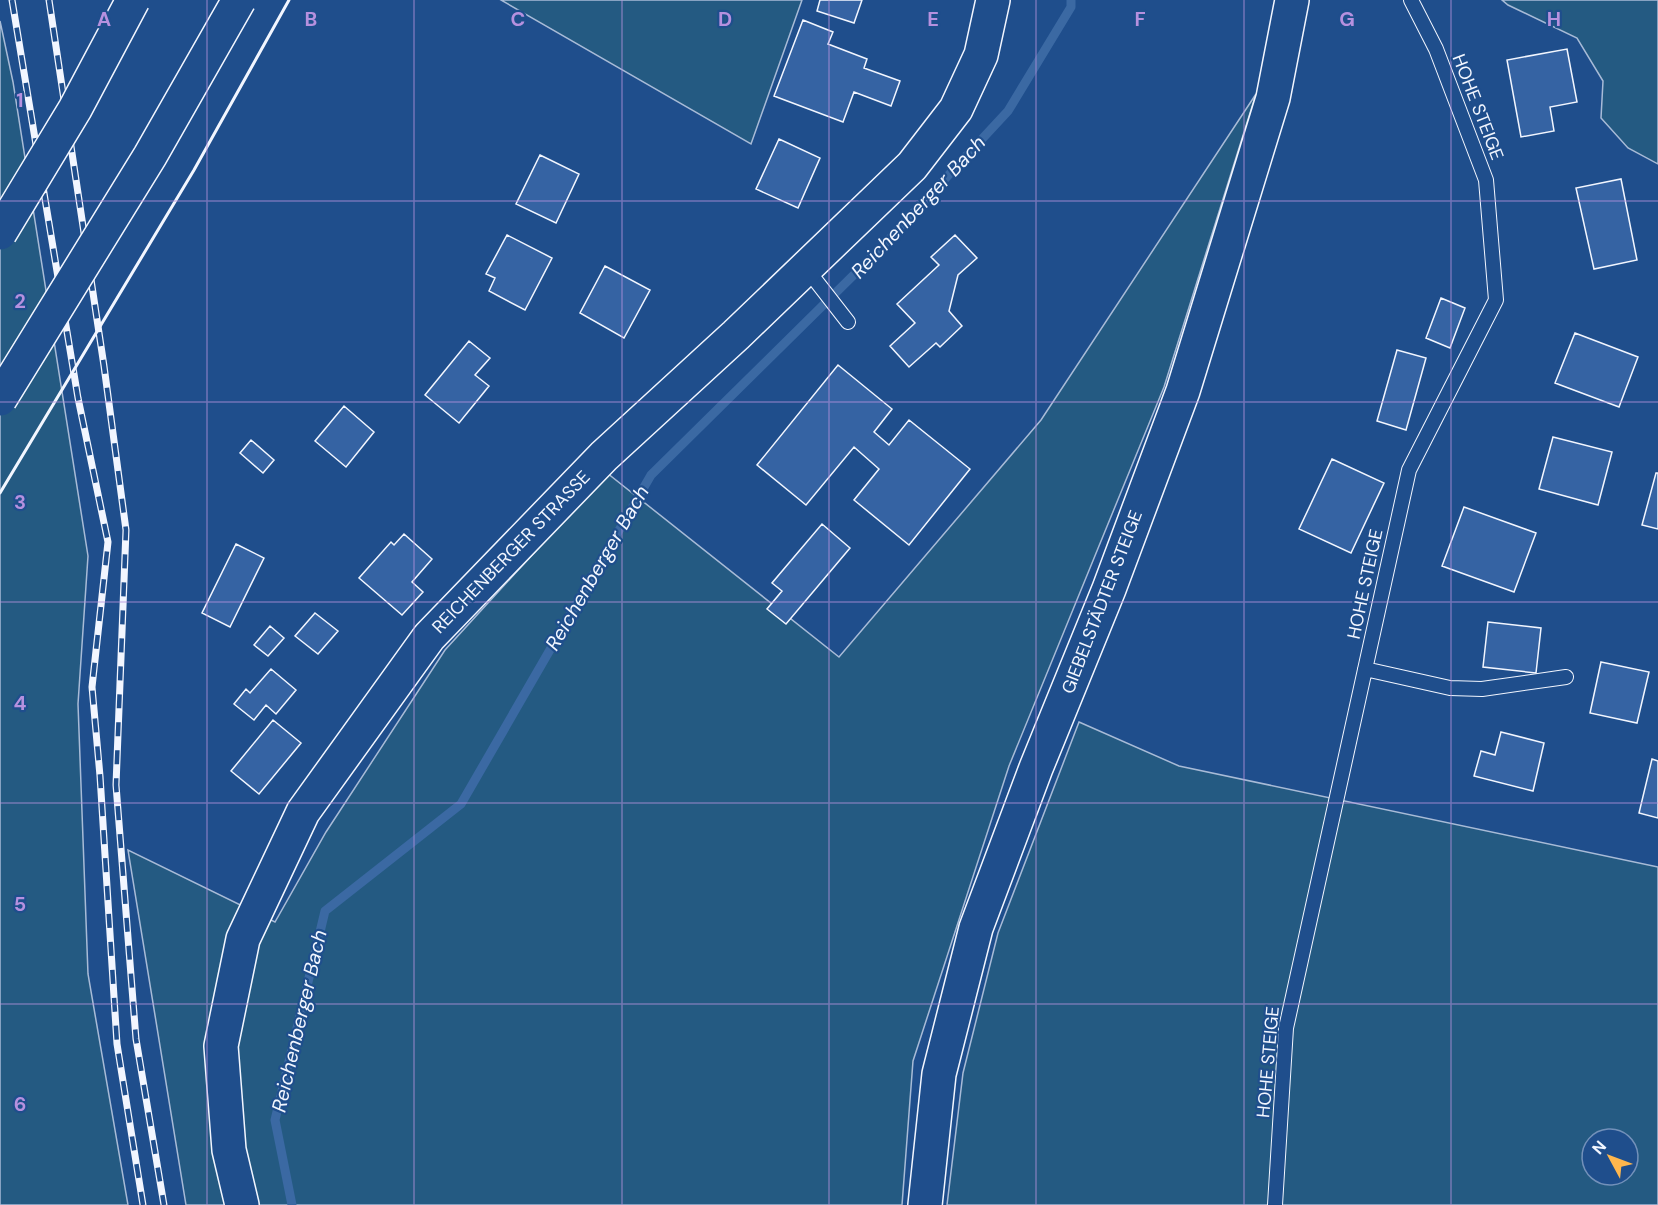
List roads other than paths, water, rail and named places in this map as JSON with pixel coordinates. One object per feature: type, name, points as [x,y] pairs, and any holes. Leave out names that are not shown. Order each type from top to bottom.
[{"type":"main road","points":[[0,234],[75,109],[133,0]]},
{"type":"main road","points":[[0,399],[150,156],[238,0]]},
{"type":"main road","name":"REICHENBERGER STRASSE","points":[[242,1205],[229,1150],[221,1046],[243,939],[303,812],[429,637],[604,456],[812,275],[912,166],[956,110],[981,55],[993,0]]},
{"type":"main road","name":"GIEBELSTÄDTER STEIGE","points":[[925,1205],[939,1074],[976,928],[1183,391],[1273,98],[1292,0]]},
{"type":"lane","name":"HOHE STEIGE","points":[[1275,1205],[1286,1028],[1409,470],[1496,300],[1486,180],[1436,49],[1411,0]]},
{"type":"lane","points":[[812,275],[846,319]]},
{"type":"lane","points":[[1365,669],[1450,688],[1482,689],[1566,676]]},
{"type":"waterway","name":"Reichenberger Bach","points":[[292,1205],[275,1120],[325,911],[461,804],[651,475],[879,250],[1008,111],[1071,7],[1071,0]]},
{"type":"railway","points":[[12,0],[78,398],[108,542],[92,687],[117,1044],[143,1205]]},
{"type":"railway","points":[[49,0],[104,366],[126,530],[116,785],[136,1039],[164,1205]]}]
